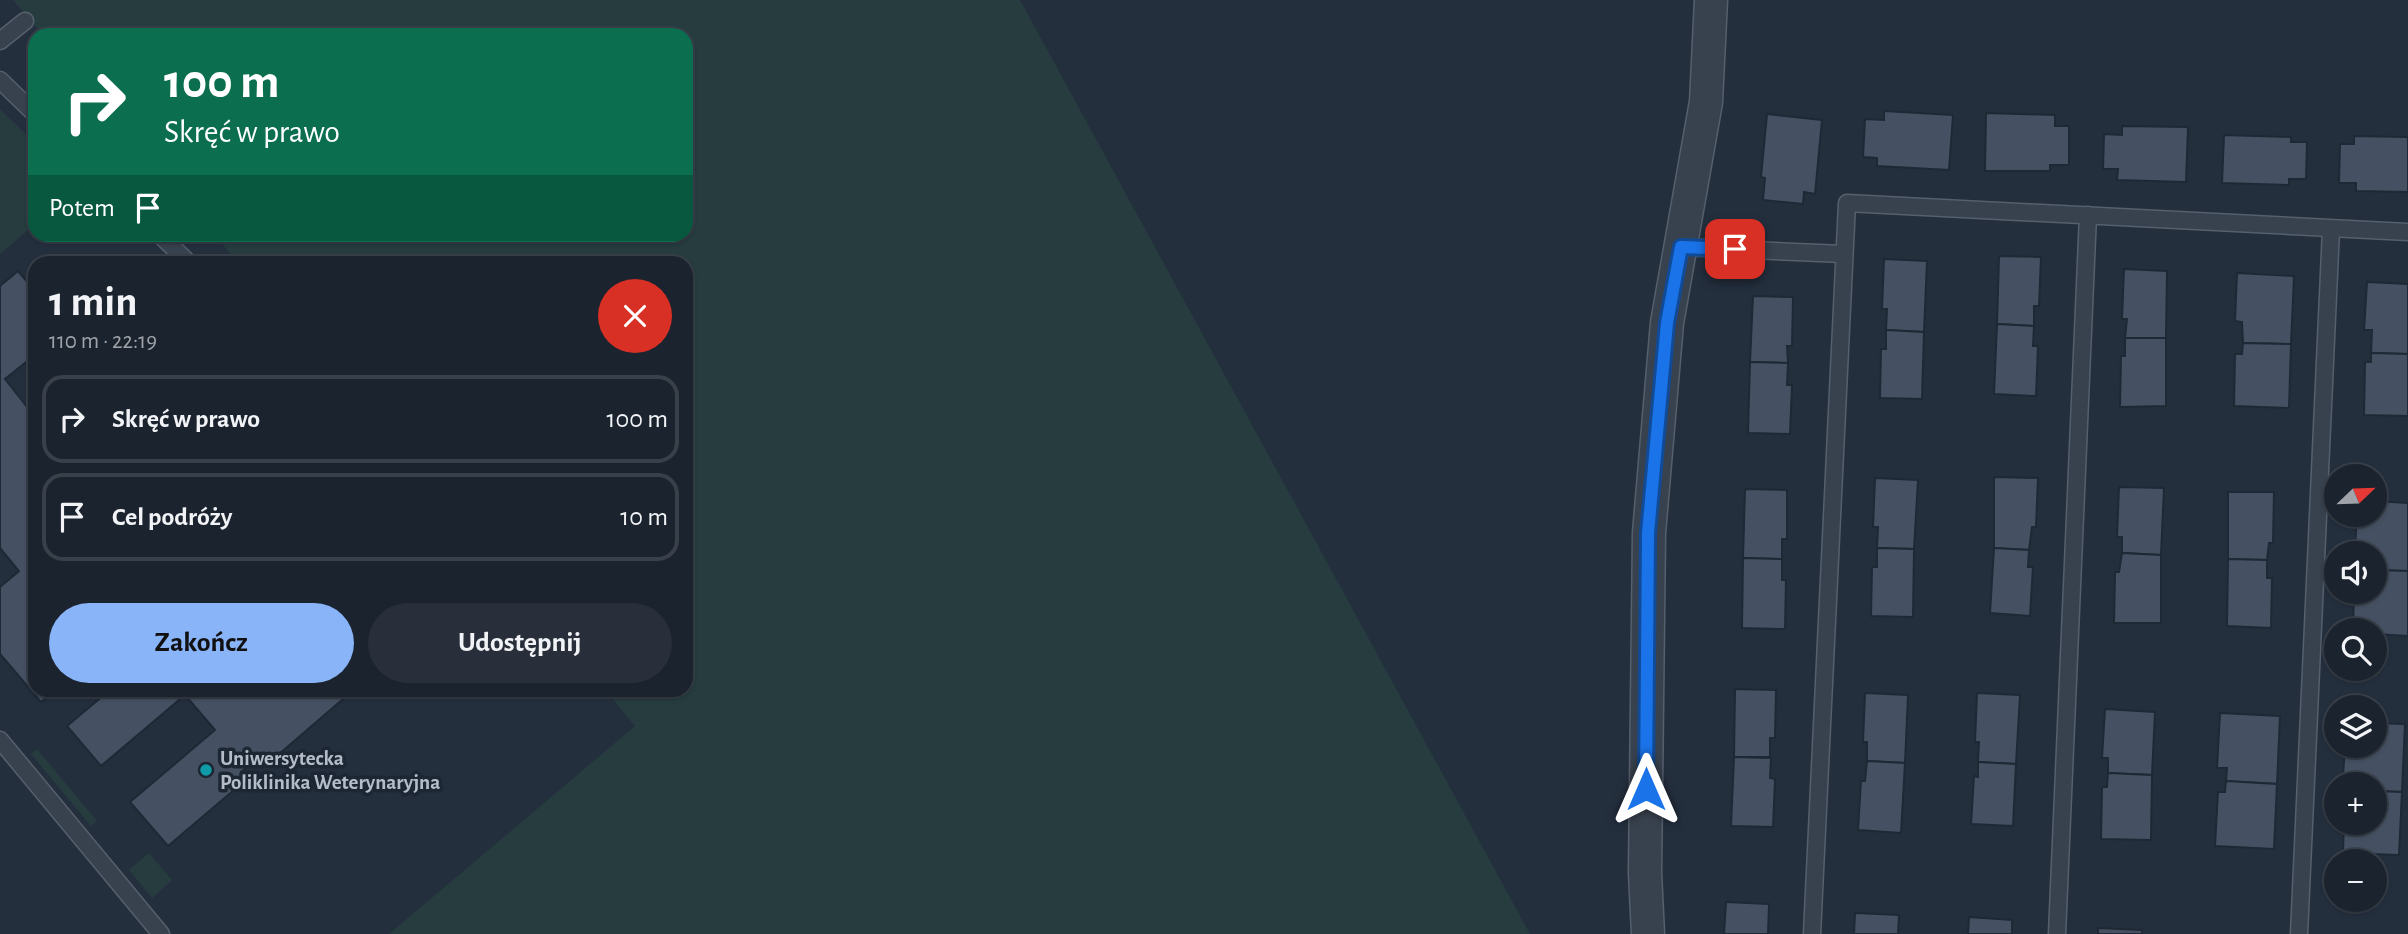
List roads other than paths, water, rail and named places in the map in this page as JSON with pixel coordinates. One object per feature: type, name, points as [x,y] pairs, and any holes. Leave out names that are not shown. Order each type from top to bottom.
[{"type":"street","points":[[1648,934],[1648,533],[1666,337],[1706,102],[1711,0]]},
{"type":"lane","points":[[0,41],[25,21]]},
{"type":"lane","points":[[0,80],[28,107]]},
{"type":"lane","points":[[1812,934],[1847,203],[2408,232]]},
{"type":"lane","points":[[2057,934],[2088,215]]},
{"type":"lane","points":[[2299,934],[2330,229]]},
{"type":"lane","points":[[167,242],[182,256]]},
{"type":"lane","points":[[1681,247],[1843,254]]},
{"type":"lane","points":[[0,740],[161,934]]},
{"type":"place","name":"Uniwersytecka Poliklinika Weterynaryjna","points":[[206,770]]}]
